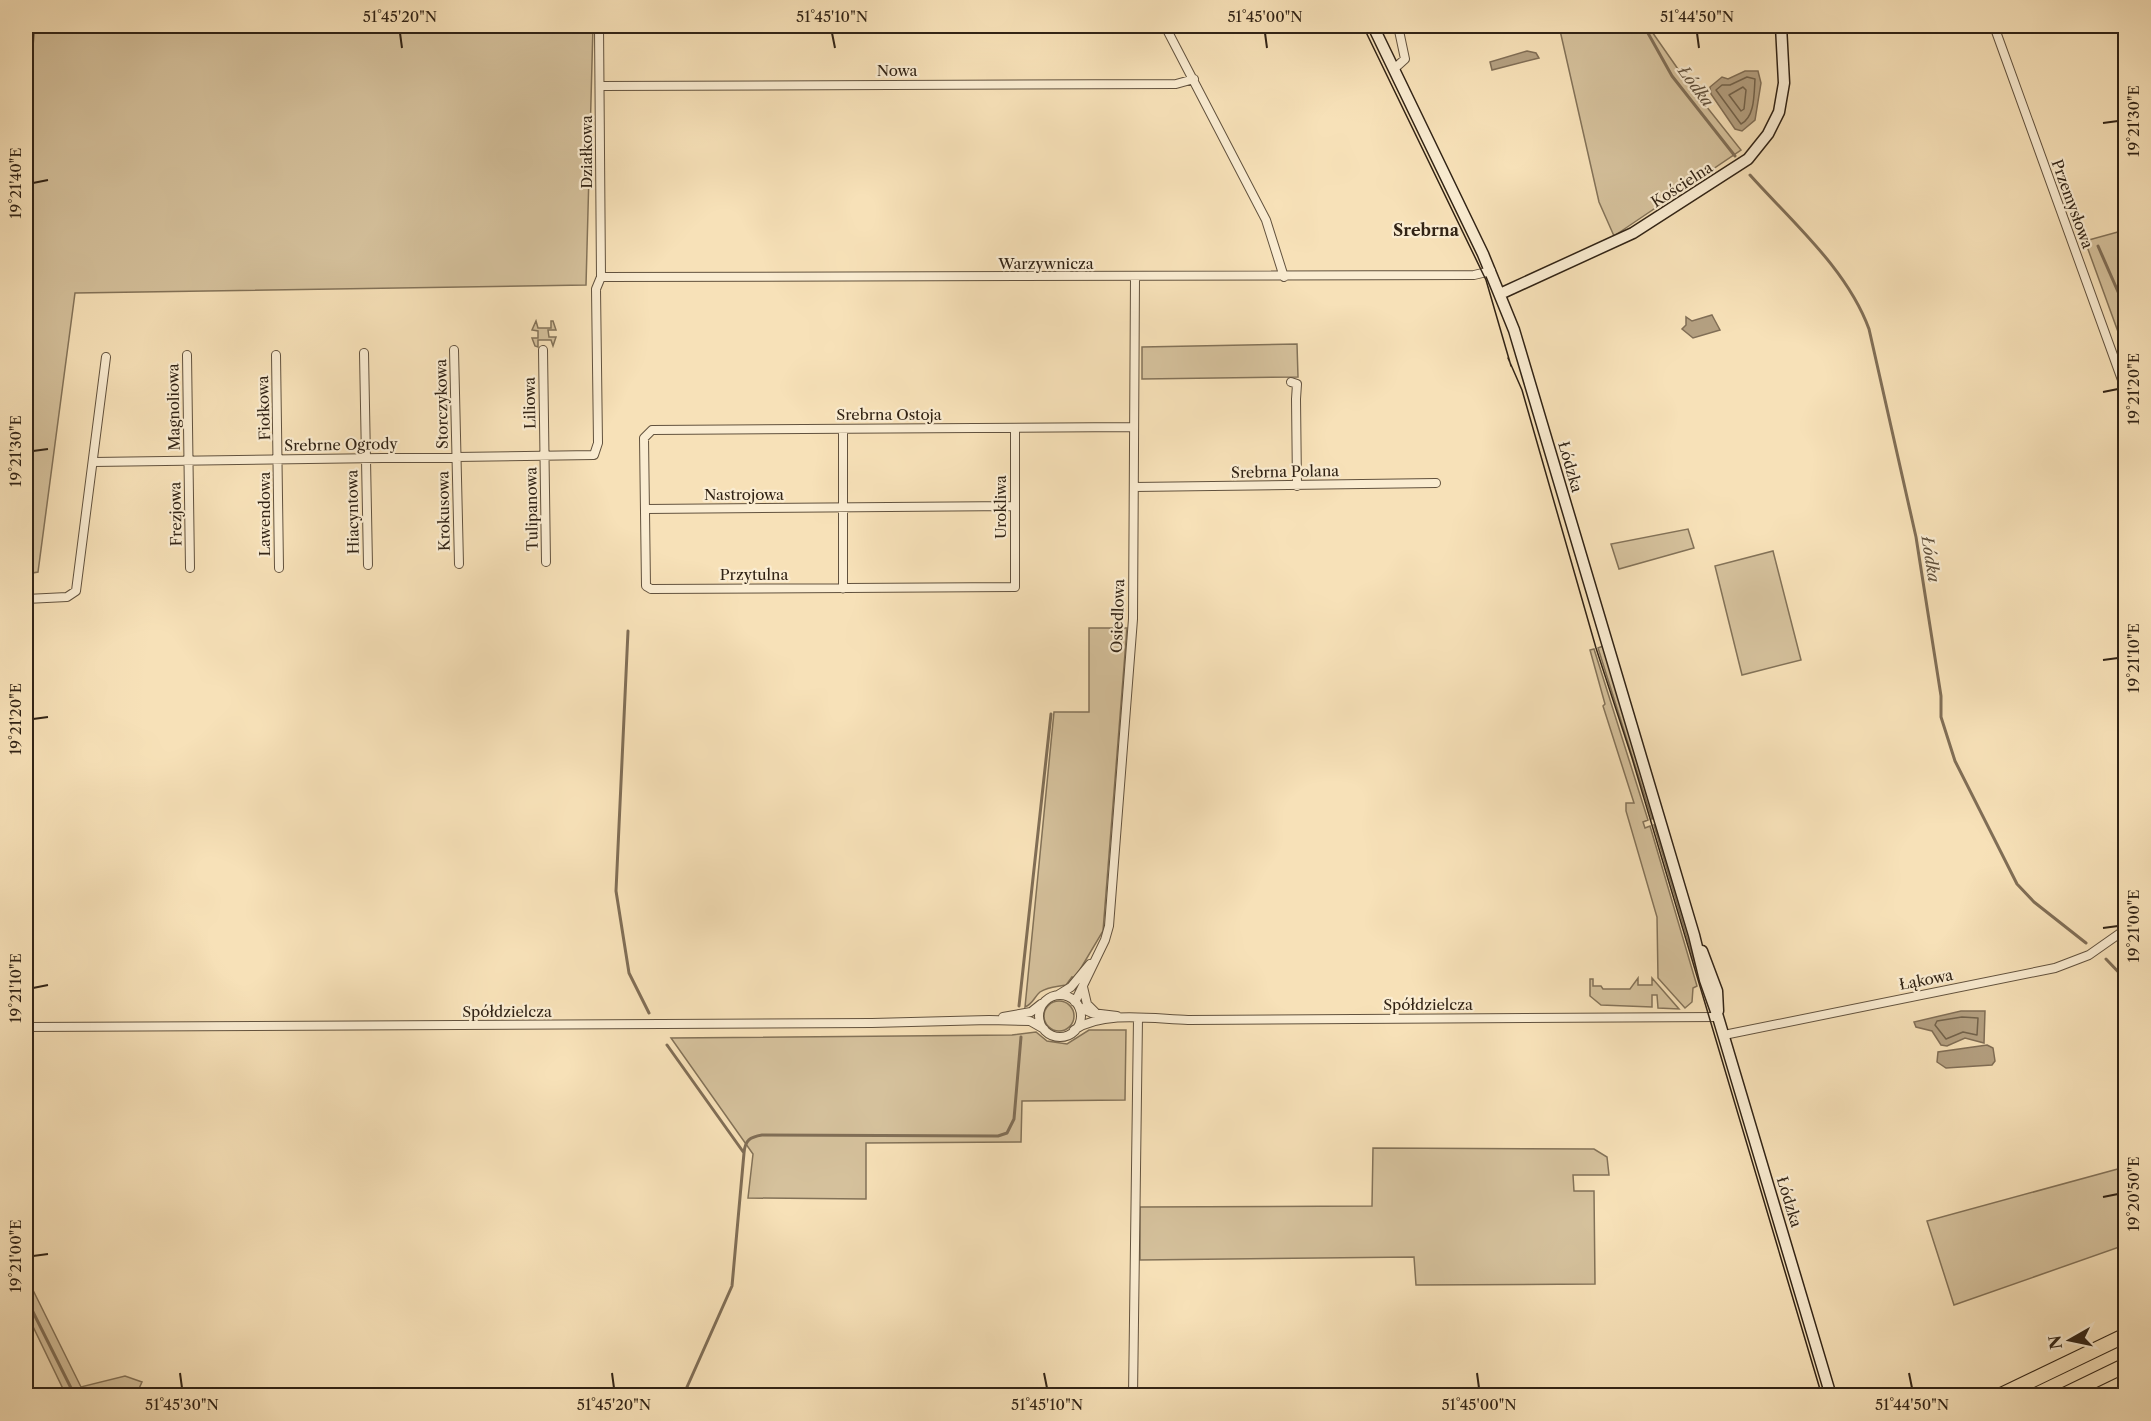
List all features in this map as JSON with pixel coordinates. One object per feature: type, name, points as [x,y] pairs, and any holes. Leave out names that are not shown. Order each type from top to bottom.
[{"type":"highway","points":[[1999,1395],[2126,1335]]},
{"type":"highway","points":[[2062,1395],[2126,1365]]},
{"type":"main road","name":"Łódzka","points":[[1372,26],[1395,69],[1491,271],[1527,374],[1694,934],[1715,984],[1718,1017],[1831,1395]]},
{"type":"main road","name":"Kościelna","points":[[1500,294],[1633,233],[1748,159],[1768,134],[1779,112],[1784,83],[1781,27]]},
{"type":"street","name":"Działkowa","points":[[599,26],[601,278]]},
{"type":"street","points":[[1166,26],[1266,220],[1284,277]]},
{"type":"street","points":[[1395,69],[1405,59],[1398,26]]},
{"type":"street","points":[[1781,27],[1798,26]]},
{"type":"street","name":"Przemysłowa","points":[[1994,26],[2126,392]]},
{"type":"street","name":"Nowa","points":[[600,86],[1164,84],[1194,79]]},
{"type":"street","name":"Warzywnicza","points":[[601,278],[1284,277],[1474,275],[1491,271]]},
{"type":"street","name":"Osiedlowa","points":[[1077,1004],[1107,935],[1110,918],[1127,705],[1133,620],[1135,277]]},
{"type":"street","name":"Srebrne Ogrody","points":[[93,462],[457,458],[597,453],[596,289],[601,278]]},
{"type":"street","name":"Storczykowa","points":[[454,350],[457,458]]},
{"type":"street","name":"Liliowa","points":[[543,350],[544,456]]},
{"type":"street","name":"Hiacyntowa","points":[[364,353],[368,565]]},
{"type":"street","name":"Magnoliowa","points":[[187,355],[188,460]]},
{"type":"street","name":"Fiołkowa","points":[[276,355],[279,459]]},
{"type":"street","points":[[26,599],[68,597],[76,591],[106,357]]},
{"type":"street","points":[[1291,382],[1297,384],[1298,390],[1296,399],[1297,486]]},
{"type":"street","name":"Srebrna Ostoja","points":[[645,434],[652,430],[1133,427]]},
{"type":"street","name":"Urokliwa","points":[[1015,428],[1015,587]]},
{"type":"street","points":[[843,429],[843,589]]},
{"type":"street","name":"Przytulna","points":[[645,434],[646,586],[649,589],[1015,587]]},
{"type":"street","name":"Tulipanowa","points":[[544,456],[546,562]]},
{"type":"street","name":"Krokusowa","points":[[457,458],[459,564]]},
{"type":"street","name":"Lawendowa","points":[[279,459],[279,568]]},
{"type":"street","name":"Frezjowa","points":[[188,460],[190,568]]},
{"type":"street","name":"Srebrna Polana","points":[[1134,487],[1436,483]]},
{"type":"street","name":"Nastrojowa","points":[[646,509],[1015,506]]},
{"type":"street","name":"Łąkowa","points":[[1724,1035],[2055,968],[2089,955],[2126,929]]},
{"type":"street","name":"Osiedlowa","points":[[1058,995],[1071,987],[1098,953]]},
{"type":"street","points":[[1083,987],[1087,1004],[1096,1013]]},
{"type":"street","points":[[989,1020],[1031,1012],[1045,1001],[1058,995],[1066,996],[1096,1013],[1134,1018]]},
{"type":"street","points":[[1044,1029],[1039,1012],[1045,1001]]},
{"type":"street","points":[[1074,1030],[1080,1018],[1077,1004]]},
{"type":"street","name":"Spółdzielcza","points":[[1134,1018],[1188,1020],[1718,1017]]},
{"type":"street","points":[[989,1020],[1030,1022],[1059,1036],[1092,1022],[1134,1018]]},
{"type":"street","points":[[1133,1395],[1134,1018]]},
{"type":"street","name":"Spółdzielcza","points":[[26,1028],[861,1023],[989,1020]]},
{"type":"shaded area","points":[[35,26],[593,26],[586,285],[75,293],[38,572],[26,574],[26,115]]},
{"type":"shaded area","points":[[1559,26],[1648,26],[1687,82],[1741,150],[1614,236],[1599,202]]},
{"type":"shaded area","points":[[2126,230],[2125,351],[2085,241]]},
{"type":"shaded area","points":[[536,321],[538,328],[551,328],[551,321],[553,321],[556,330],[548,330],[549,337],[556,337],[553,346],[551,340],[538,340],[538,347],[535,346],[532,338],[538,338],[538,331],[532,330]]},
{"type":"shaded area","points":[[1297,344],[1298,377],[1142,379],[1142,347]]},
{"type":"shaded area","points":[[1688,529],[1694,548],[1619,569],[1611,544]]},
{"type":"shaded area","points":[[1773,551],[1801,660],[1742,675],[1715,566]]},
{"type":"shaded area","points":[[1089,628],[1127,628],[1103,931],[1075,978],[1072,977],[1066,985],[1043,990],[1025,1007],[1054,712],[1089,712]]},
{"type":"shaded area","points":[[1603,646],[1654,817],[1652,819],[1598,648]]},
{"type":"shaded area","points":[[1594,649],[1648,820],[1643,822],[1645,828],[1650,826],[1697,986],[1693,988],[1692,1002],[1685,1008],[1658,978],[1657,917],[1626,811],[1626,803],[1634,803],[1603,706],[1605,704],[1590,650]]},
{"type":"shaded area","points":[[1654,825],[1656,825],[1703,984],[1701,985]]},
{"type":"shaded area","points":[[1638,978],[1638,985],[1652,985],[1652,978],[1679,1009],[1658,1008],[1657,995],[1652,995],[1652,1007],[1601,1005],[1590,996],[1590,979],[1593,979],[1593,986],[1601,986],[1603,989],[1630,989]]},
{"type":"shaded area","points":[[1059,1001],[1070,1005],[1074,1016],[1070,1027],[1059,1031],[1048,1027],[1044,1016],[1048,1005]]},
{"type":"shaded area","points":[[1089,1030],[1126,1030],[1125,1100],[1022,1101],[1021,1142],[866,1143],[866,1199],[748,1198],[753,1154],[671,1038],[1012,1035],[1036,1032],[1047,1041],[1067,1044]]},
{"type":"shaded area","points":[[1373,1148],[1594,1149],[1607,1157],[1609,1175],[1573,1175],[1574,1191],[1594,1191],[1595,1284],[1416,1285],[1414,1257],[1140,1260],[1140,1207],[1372,1206]]},
{"type":"shaded area","points":[[2125,1167],[2125,1245],[1954,1305],[1927,1221]]},
{"type":"shaded area","points":[[26,1276],[81,1387],[125,1376],[142,1382],[136,1395],[66,1395],[26,1312]]},
{"type":"water","points":[[1527,51],[1536,53],[1539,58],[1492,70],[1490,62]]},
{"type":"water","points":[[1745,71],[1758,71],[1761,83],[1755,120],[1742,131],[1735,129],[1711,94],[1710,87],[1722,77],[1728,79]]},
{"type":"water","points":[[1712,315],[1720,330],[1693,338],[1682,329],[1686,325],[1686,317],[1692,321]]},
{"type":"water","points":[[1961,1011],[1985,1011],[1984,1043],[1965,1038],[1947,1046],[1941,1045],[1932,1031],[1916,1027],[1914,1022]]},
{"type":"water","points":[[1987,1045],[1993,1048],[1995,1061],[1992,1065],[1946,1068],[1937,1062],[1938,1052]]},
{"type":"waterway","name":"Łódka","points":[[1644,26],[1672,76],[1735,156]]},
{"type":"waterway","name":"Łódka","points":[[1750,175],[1833,267],[1847,286],[1869,329],[1916,537],[1941,696],[1941,717],[1955,761],[2017,884],[2034,902],[2086,943]]},
{"type":"waterway","points":[[2098,246],[2126,310]]},
{"type":"waterway","points":[[628,631],[616,891],[629,973],[649,1013]]},
{"type":"waterway","points":[[1019,1006],[1051,714]]},
{"type":"waterway","name":"Łódka","points":[[2106,959],[2126,980]]},
{"type":"waterway","points":[[744,1153],[749,1140],[762,1135],[998,1136],[1007,1133],[1014,1119],[1021,1037]]},
{"type":"waterway","points":[[667,1045],[744,1153],[732,1286],[683,1396]]},
{"type":"waterway","points":[[26,1298],[75,1396]]},
{"type":"tram line","points":[[1363,26],[1486,280],[1511,366]]},
{"type":"tram line","points":[[1508,358],[1522,390],[1596,648],[1632,758],[1822,1396]]},
{"type":"district","name":"Srebrna","points":[[1426,230]]}]
